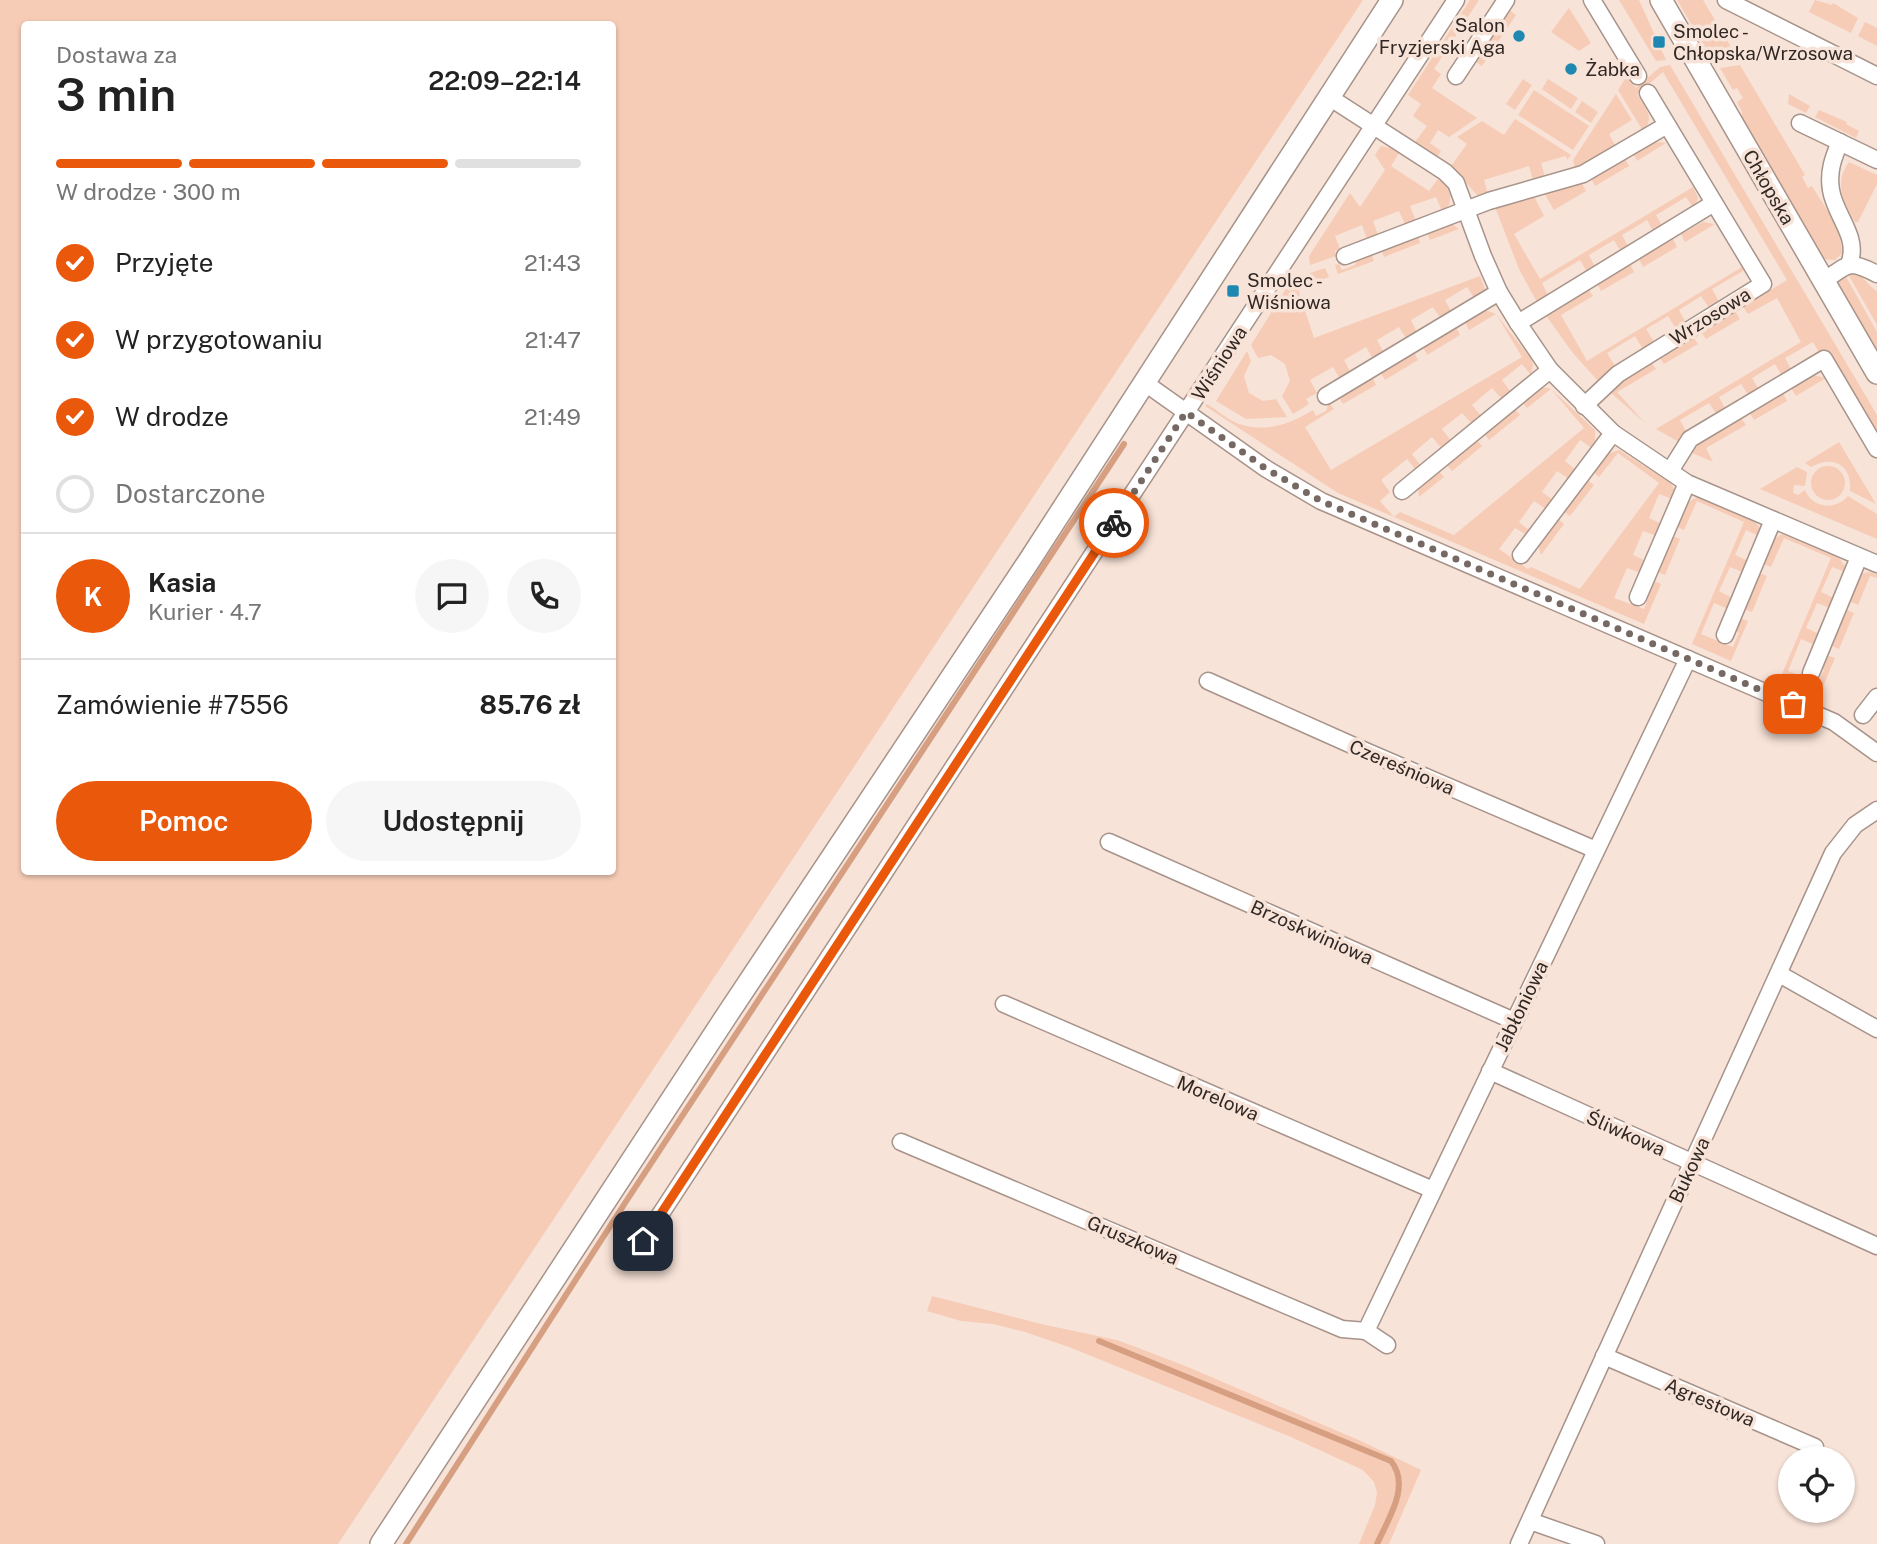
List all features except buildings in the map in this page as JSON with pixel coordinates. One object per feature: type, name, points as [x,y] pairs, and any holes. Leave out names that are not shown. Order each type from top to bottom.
[{"type":"street","points":[[381,1544],[734,1003],[1029,561],[1392,0]]},
{"type":"street","name":"Wiśniowa","points":[[635,1253],[1456,0]]},
{"type":"street","points":[[1456,76],[1506,0]]},
{"type":"street","points":[[1592,0],[1638,76]]},
{"type":"street","name":"Chłopska","points":[[1661,0],[1877,373]]},
{"type":"street","points":[[1726,0],[1877,76]]},
{"type":"street","name":"Wrzosowa","points":[[1584,405],[1618,373],[1763,284],[1648,93]]},
{"type":"street","points":[[1329,97],[1445,172],[1456,183],[1499,292],[1518,323],[1550,370],[1613,433],[1687,483],[1877,564]]},
{"type":"street","points":[[1800,123],[1877,160]]},
{"type":"street","points":[[1345,256],[1466,210],[1583,174],[1667,125]]},
{"type":"street","points":[[1840,142],[1830,169],[1830,181],[1834,204],[1847,227],[1852,250],[1849,264]]},
{"type":"street","points":[[1518,323],[1714,204]]},
{"type":"street","points":[[1823,281],[1849,264],[1877,274]]},
{"type":"street","points":[[1326,396],[1499,292]]},
{"type":"street","points":[[1670,471],[1690,439],[1824,359],[1877,449]]},
{"type":"street","points":[[1402,491],[1550,370]]},
{"type":"street","points":[[1145,383],[1265,468],[1321,501],[1834,722],[1877,753]]},
{"type":"street","points":[[1521,555],[1613,433]]},
{"type":"street","points":[[1638,597],[1687,483]]},
{"type":"street","points":[[1725,635],[1773,520]]},
{"type":"street","points":[[1811,673],[1859,557]]},
{"type":"street","name":"Jabłoniowa","points":[[1366,1331],[1688,659]]},
{"type":"street","name":"Czereśniowa","points":[[1209,681],[1596,850]]},
{"type":"street","points":[[1863,715],[1877,697]]},
{"type":"street","name":"Bukowa","points":[[1519,1544],[1833,853],[1854,825],[1877,810]]},
{"type":"street","name":"Brzoskwiniowa","points":[[1109,842],[1514,1021]]},
{"type":"street","points":[[1779,974],[1877,1029]]},
{"type":"street","name":"Morelowa","points":[[1004,1004],[1433,1190]]},
{"type":"street","name":"Śliwkowa","points":[[1490,1071],[1877,1246]]},
{"type":"street","name":"Gruszkowa","points":[[901,1142],[1342,1329],[1366,1331]]},
{"type":"street","points":[[1366,1331],[1387,1345]]},
{"type":"street","name":"Agrestowa","points":[[1604,1356],[1813,1446]]},
{"type":"street","points":[[1530,1521],[1596,1544]]},
{"type":"shaded area","points":[[0,0],[1363,0],[338,1544],[0,1544]]},
{"type":"shaded area","points":[[1470,0],[1479,0],[1434,69],[1441,74],[1432,88],[1477,118],[1449,137],[1438,130],[1430,143],[1441,151],[1437,157],[1415,142],[1427,126],[1413,116],[1421,104],[1408,95]]},
{"type":"shaded area","points":[[1619,0],[1639,0],[1666,60],[1656,61]]},
{"type":"shaded area","points":[[1677,0],[1703,0],[1737,57],[1741,59],[1715,64]]},
{"type":"shaded area","points":[[1815,0],[1832,5],[1833,3],[1858,18],[1851,33],[1809,12]]},
{"type":"shaded area","points":[[1569,8],[1591,43],[1579,51],[1551,32]]},
{"type":"shaded area","points":[[1509,10],[1516,15],[1482,66],[1475,61]]},
{"type":"shaded area","points":[[1865,22],[1877,28],[1877,46],[1858,36]]},
{"type":"shaded area","points":[[1670,65],[1877,415],[1877,432],[1828,350],[1820,354],[1813,342],[1785,358],[1792,371],[1782,376],[1775,364],[1752,378],[1759,390],[1749,396],[1741,384],[1719,397],[1726,410],[1717,415],[1709,403],[1680,420],[1687,433],[1679,442],[1656,429],[1801,342],[1777,298],[1748,314],[1743,307],[1787,280],[1663,72],[1637,94],[1649,117],[1643,131],[1618,90],[1627,76],[1636,88],[1660,67]]},
{"type":"shaded area","points":[[1740,65],[1805,175],[1802,177],[1808,188],[1812,186],[1836,227],[1842,253],[1835,260],[1822,259],[1741,122],[1742,112],[1737,102],[1743,98],[1737,88],[1733,90],[1720,68]]},
{"type":"shaded area","points":[[1523,79],[1532,85],[1515,110],[1506,104]]},
{"type":"shaded area","points":[[1548,79],[1578,98],[1571,109],[1542,89]]},
{"type":"shaded area","points":[[1534,90],[1589,126],[1573,150],[1518,115]]},
{"type":"shaded area","points":[[1616,94],[1632,120],[1609,134],[1616,147],[1575,168],[1573,160]]},
{"type":"shaded area","points":[[1789,94],[1810,106],[1806,113],[1788,104]]},
{"type":"shaded area","points":[[1582,101],[1598,112],[1591,123],[1575,112]]},
{"type":"shaded area","points":[[1819,110],[1847,122],[1846,124],[1859,131],[1856,138],[1815,117]]},
{"type":"shaded area","points":[[1515,119],[1571,155],[1567,160],[1566,156],[1541,163],[1545,177],[1533,180],[1529,166],[1484,180],[1488,194],[1477,195],[1451,166],[1467,144],[1457,137],[1482,121],[1504,135]]},
{"type":"shaded area","points":[[1660,142],[1666,143],[1637,161],[1633,153]]},
{"type":"shaded area","points":[[1381,146],[1399,153],[1391,166],[1429,191],[1438,179],[1446,184],[1451,193],[1449,205],[1442,211],[1436,197],[1410,206],[1416,221],[1405,224],[1399,211],[1373,221],[1378,235],[1367,239],[1362,225],[1335,236],[1340,249],[1335,251],[1336,256],[1310,265],[1309,256],[1350,193],[1360,207],[1385,170],[1375,155]]},
{"type":"shaded area","points":[[1625,159],[1629,166],[1595,186],[1591,178]]},
{"type":"shaded area","points":[[1849,162],[1877,175],[1877,184],[1858,222],[1855,222],[1851,215],[1842,193],[1842,178]]},
{"type":"shaded area","points":[[1581,182],[1586,191],[1554,210],[1544,193]]},
{"type":"shaded area","points":[[1693,187],[1698,198],[1694,209],[1686,197],[1656,215],[1663,228],[1654,233],[1647,220],[1622,235],[1629,248],[1621,252],[1614,240],[1589,255],[1595,267],[1587,272],[1580,260],[1542,283],[1548,295],[1537,302],[1519,269],[1495,207],[1534,196],[1544,216],[1514,234],[1540,279]]},
{"type":"shaded area","points":[[1703,222],[1715,224],[1685,242],[1681,234]]},
{"type":"shaded area","points":[[1452,224],[1459,229],[1430,240],[1427,233]]},
{"type":"shaded area","points":[[1418,236],[1420,243],[1384,257],[1381,249]]},
{"type":"shaded area","points":[[1673,239],[1677,247],[1643,267],[1639,259]]},
{"type":"shaded area","points":[[1371,252],[1374,261],[1338,274],[1335,265],[1339,264],[1342,270],[1355,265],[1358,257]]},
{"type":"shaded area","points":[[1630,264],[1634,272],[1601,291],[1597,283]]},
{"type":"shaded area","points":[[1742,267],[1743,271],[1712,289],[1719,302],[1710,309],[1701,296],[1679,310],[1686,323],[1676,329],[1668,316],[1646,329],[1654,342],[1643,349],[1635,336],[1607,353],[1615,366],[1598,381],[1572,352],[1545,314],[1588,289],[1593,296],[1561,315],[1587,361]]},
{"type":"shaded area","points":[[1325,268],[1329,277],[1298,289],[1314,338],[1480,276],[1485,289],[1482,295],[1475,299],[1467,287],[1445,300],[1452,313],[1441,319],[1433,307],[1411,320],[1417,333],[1407,340],[1399,327],[1377,340],[1384,353],[1373,359],[1366,347],[1344,360],[1351,373],[1340,379],[1333,367],[1310,380],[1317,393],[1306,399],[1309,404],[1293,414],[1282,396],[1290,381],[1285,364],[1271,355],[1258,358],[1251,345],[1292,279]]},
{"type":"shaded area","points":[[1853,273],[1877,291],[1877,325],[1848,274]]},
{"type":"shaded area","points":[[1845,275],[1877,332],[1877,354],[1838,287],[1839,280]]},
{"type":"shaded area","points":[[1735,311],[1740,319],[1706,339],[1701,332]]},
{"type":"shaded area","points":[[1481,312],[1496,314],[1469,330],[1465,322]]},
{"type":"shaded area","points":[[1496,314],[1531,359],[1531,375],[1522,364],[1502,380],[1511,392],[1502,399],[1492,388],[1472,405],[1481,416],[1472,424],[1462,413],[1442,429],[1451,441],[1442,449],[1432,437],[1412,454],[1421,466],[1416,470],[1407,459],[1381,480],[1390,492],[1380,501],[1394,517],[1338,493],[1205,406],[1207,404],[1239,424],[1259,428],[1287,423],[1313,410],[1316,416],[1326,411],[1329,403],[1334,409],[1305,427],[1331,470],[1522,357]]},
{"type":"shaded area","points":[[1456,327],[1460,335],[1427,355],[1423,347]]},
{"type":"shaded area","points":[[1693,337],[1698,344],[1664,364],[1659,357]]},
{"type":"shaded area","points":[[1247,351],[1251,361],[1244,376],[1249,393],[1263,401],[1276,399],[1287,417],[1246,419],[1216,401]]},
{"type":"shaded area","points":[[1414,352],[1418,360],[1385,380],[1380,372]]},
{"type":"shaded area","points":[[1651,362],[1656,369],[1617,392],[1645,423],[1609,391],[1627,376]]},
{"type":"shaded area","points":[[1813,375],[1826,378],[1796,396],[1791,388]]},
{"type":"shaded area","points":[[1372,377],[1376,385],[1343,404],[1339,397]]},
{"type":"shaded area","points":[[1539,389],[1551,389],[1527,408],[1522,402]]},
{"type":"shaded area","points":[[1551,389],[1595,430],[1595,441],[1592,448],[1580,440],[1565,461],[1576,470],[1569,479],[1557,471],[1542,492],[1553,500],[1546,509],[1534,501],[1519,522],[1530,531],[1527,535],[1515,528],[1499,549],[1528,569],[1531,567],[1580,589],[1659,483],[1618,453],[1599,477],[1593,472],[1607,454],[1619,450],[1671,483],[1674,489],[1672,499],[1659,494],[1649,518],[1662,524],[1657,536],[1643,531],[1633,555],[1646,561],[1641,573],[1627,568],[1614,598],[1644,609],[1654,581],[1661,584],[1644,624],[1394,517],[1400,512],[1454,535],[1584,428]]},
{"type":"shaded area","points":[[1783,393],[1787,401],[1754,420],[1750,413]]},
{"type":"shaded area","points":[[1514,408],[1520,415],[1489,440],[1484,433]]},
{"type":"shaded area","points":[[1741,418],[1746,425],[1706,448],[1713,462],[1690,452],[1696,445]]},
{"type":"shaded area","points":[[1476,439],[1482,446],[1452,471],[1446,464]]},
{"type":"shaded area","points":[[1839,442],[1876,504],[1850,491],[1848,474],[1840,464],[1827,462],[1811,467],[1805,463]]},
{"type":"shaded area","points":[[1828,466],[1840,471],[1845,483],[1840,495],[1828,500],[1816,495],[1811,483],[1816,471]]},
{"type":"shaded area","points":[[1797,467],[1807,472],[1805,486],[1794,485],[1793,493],[1798,495],[1805,490],[1813,501],[1824,505],[1837,504],[1848,496],[1877,514],[1877,539],[1760,489]]},
{"type":"shaded area","points":[[1438,470],[1444,477],[1419,497],[1418,487]]},
{"type":"shaded area","points":[[1587,480],[1594,485],[1570,516],[1563,511]]},
{"type":"shaded area","points":[[1697,497],[1753,520],[1760,528],[1759,536],[1746,530],[1735,555],[1748,561],[1743,572],[1730,567],[1719,591],[1732,598],[1728,609],[1714,603],[1701,634],[1733,647],[1739,633],[1735,630],[1740,618],[1748,621],[1731,661],[1692,644],[1744,522],[1697,501],[1684,530],[1677,527],[1687,503]]},
{"type":"shaded area","points":[[1558,519],[1564,524],[1541,555],[1538,545]]},
{"type":"shaded area","points":[[1782,534],[1839,558],[1845,566],[1845,572],[1832,567],[1821,592],[1834,598],[1830,608],[1817,603],[1806,628],[1819,634],[1815,645],[1801,639],[1788,671],[1818,682],[1824,670],[1821,668],[1826,655],[1835,658],[1818,698],[1779,681],[1831,558],[1784,538],[1771,567],[1763,564],[1773,540]]},
{"type":"shaded area","points":[[1673,536],[1680,539],[1665,575],[1658,572]]},
{"type":"shaded area","points":[[1759,573],[1767,576],[1752,612],[1744,609]]},
{"type":"shaded area","points":[[1861,574],[1877,574],[1877,578],[1870,576],[1858,605],[1849,601]]},
{"type":"shaded area","points":[[1845,609],[1854,613],[1839,649],[1830,645]]},
{"type":"shaded area","points":[[932,1296],[1117,1340],[1183,1365],[1361,1441],[1421,1470],[1389,1544],[1359,1544],[1375,1505],[1377,1493],[1374,1482],[1363,1470],[1291,1437],[1069,1347],[1025,1332],[993,1324],[961,1321],[927,1311]]},
{"type":"waterway","points":[[406,1544],[625,1203],[1124,444]]},
{"type":"waterway","points":[[1099,1341],[1391,1461],[1397,1471],[1398,1492],[1392,1513],[1377,1544]]},
{"type":"way so far","points":[[1114,523],[1186,412],[1265,468],[1321,501],[1457,562],[1793,704]]},
{"type":"place","name":"Salon Fryzjerski Aga","points":[[1519,36]]},
{"type":"place","name":"Smolec - Chłopska/Wrzosowa","points":[[1659,42]]},
{"type":"place","name":"Żabka","points":[[1571,69]]},
{"type":"place","name":"Smolec - Wiśniowa","points":[[1233,291]]},
{"type":"route","points":[[643,1241],[1114,523]]}]
